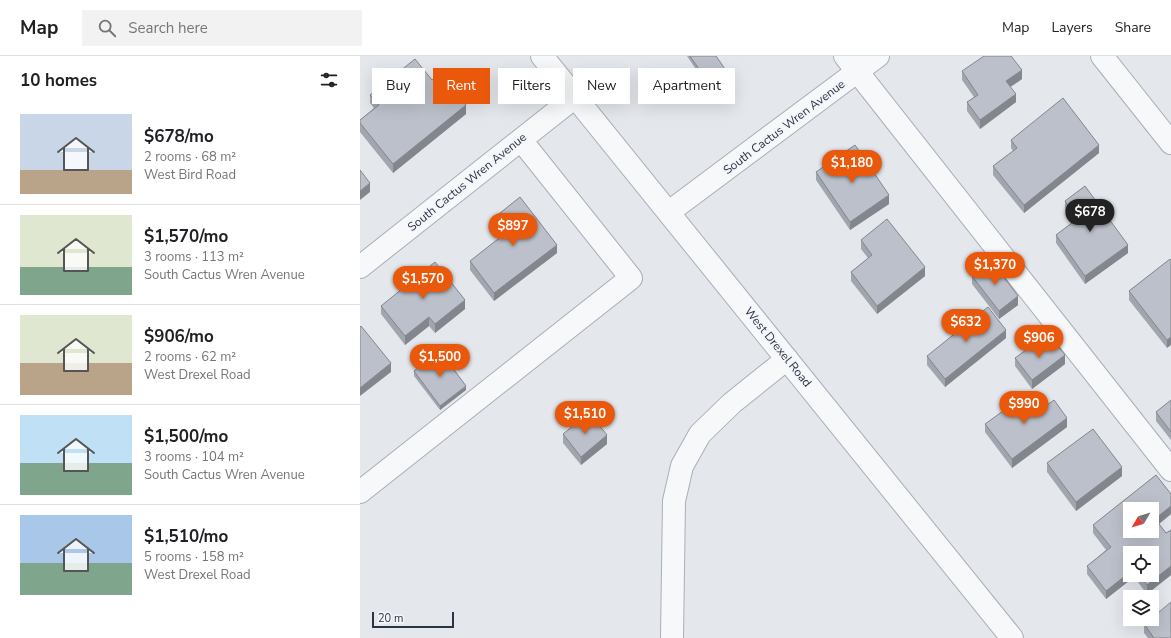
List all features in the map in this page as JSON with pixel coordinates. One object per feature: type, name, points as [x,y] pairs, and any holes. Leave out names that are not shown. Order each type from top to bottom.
[{"type":"street","name":"West Drexel Road","points":[[542,56],[573,95]]},
{"type":"street","name":"South Cactus Wren Avenue","points":[[669,212],[852,64],[878,56]]},
{"type":"street","points":[[1102,56],[1171,143]]},
{"type":"street","points":[[852,64],[1171,470]]},
{"type":"street","name":"South Cactus Wren Avenue","points":[[360,268],[573,99]]},
{"type":"street","name":"West Drexel Road","points":[[581,104],[1012,638]]},
{"type":"street","points":[[360,492],[631,278],[520,140]]},
{"type":"street","points":[[672,638],[674,502],[682,466],[700,434],[732,403],[787,359]]},
{"type":"building","points":[[690,56],[716,56],[724,68],[698,68]]},
{"type":"building","points":[[984,56],[1011,56],[1022,70],[1006,81],[1016,94],[980,120],[967,102],[978,95],[962,71]]},
{"type":"building","points":[[415,59],[422,68],[404,68]]},
{"type":"building","points":[[425,71],[432,80],[433,79],[433,104],[466,105],[393,164],[360,123],[360,120],[379,105],[378,104],[425,104]]},
{"type":"building","points":[[1063,98],[1099,145],[1024,205],[993,166],[1017,148],[1011,140]]},
{"type":"building","points":[[855,145],[889,195],[850,222],[816,172]]},
{"type":"building","points":[[360,170],[370,183],[360,191]]},
{"type":"building","points":[[1085,186],[1128,245],[1085,276],[1056,235],[1077,219],[1065,201]]},
{"type":"building","points":[[520,197],[557,245],[494,293],[470,261],[507,232],[495,217]]},
{"type":"building","points":[[887,219],[925,267],[877,306],[851,272],[872,255],[861,240]]},
{"type":"building","points":[[1170,259],[1171,337],[1167,340],[1129,291]]},
{"type":"building","points":[[992,261],[1018,296],[999,311],[972,276]]},
{"type":"building","points":[[435,262],[465,300],[435,324],[429,317],[405,336],[381,306]]},
{"type":"building","points":[[988,307],[1006,330],[945,379],[927,356]]},
{"type":"building","points":[[361,326],[391,363],[360,388],[360,327]]},
{"type":"building","points":[[1054,341],[1065,355],[1032,380],[1015,358],[1033,345],[1038,353]]},
{"type":"building","points":[[440,351],[466,386],[440,406],[414,371]]},
{"type":"building","points":[[1024,396],[1036,413],[1054,400],[1067,418],[1012,459],[985,424]]},
{"type":"building","points":[[1171,400],[1171,432],[1156,412]]},
{"type":"building","points":[[589,413],[607,435],[581,457],[563,434]]},
{"type":"building","points":[[1093,429],[1122,467],[1076,502],[1047,463]]},
{"type":"building","points":[[1156,475],[1171,494],[1171,506],[1159,516],[1159,502],[1123,502],[1123,538],[1159,538],[1159,524],[1166,533],[1171,530],[1171,566],[1159,576],[1159,546],[1123,546],[1123,578],[1106,591],[1087,566],[1111,547],[1093,525]]},
{"type":"building","points":[[1171,602],[1171,638],[1154,638],[1145,626],[1159,626],[1159,612]]}]
